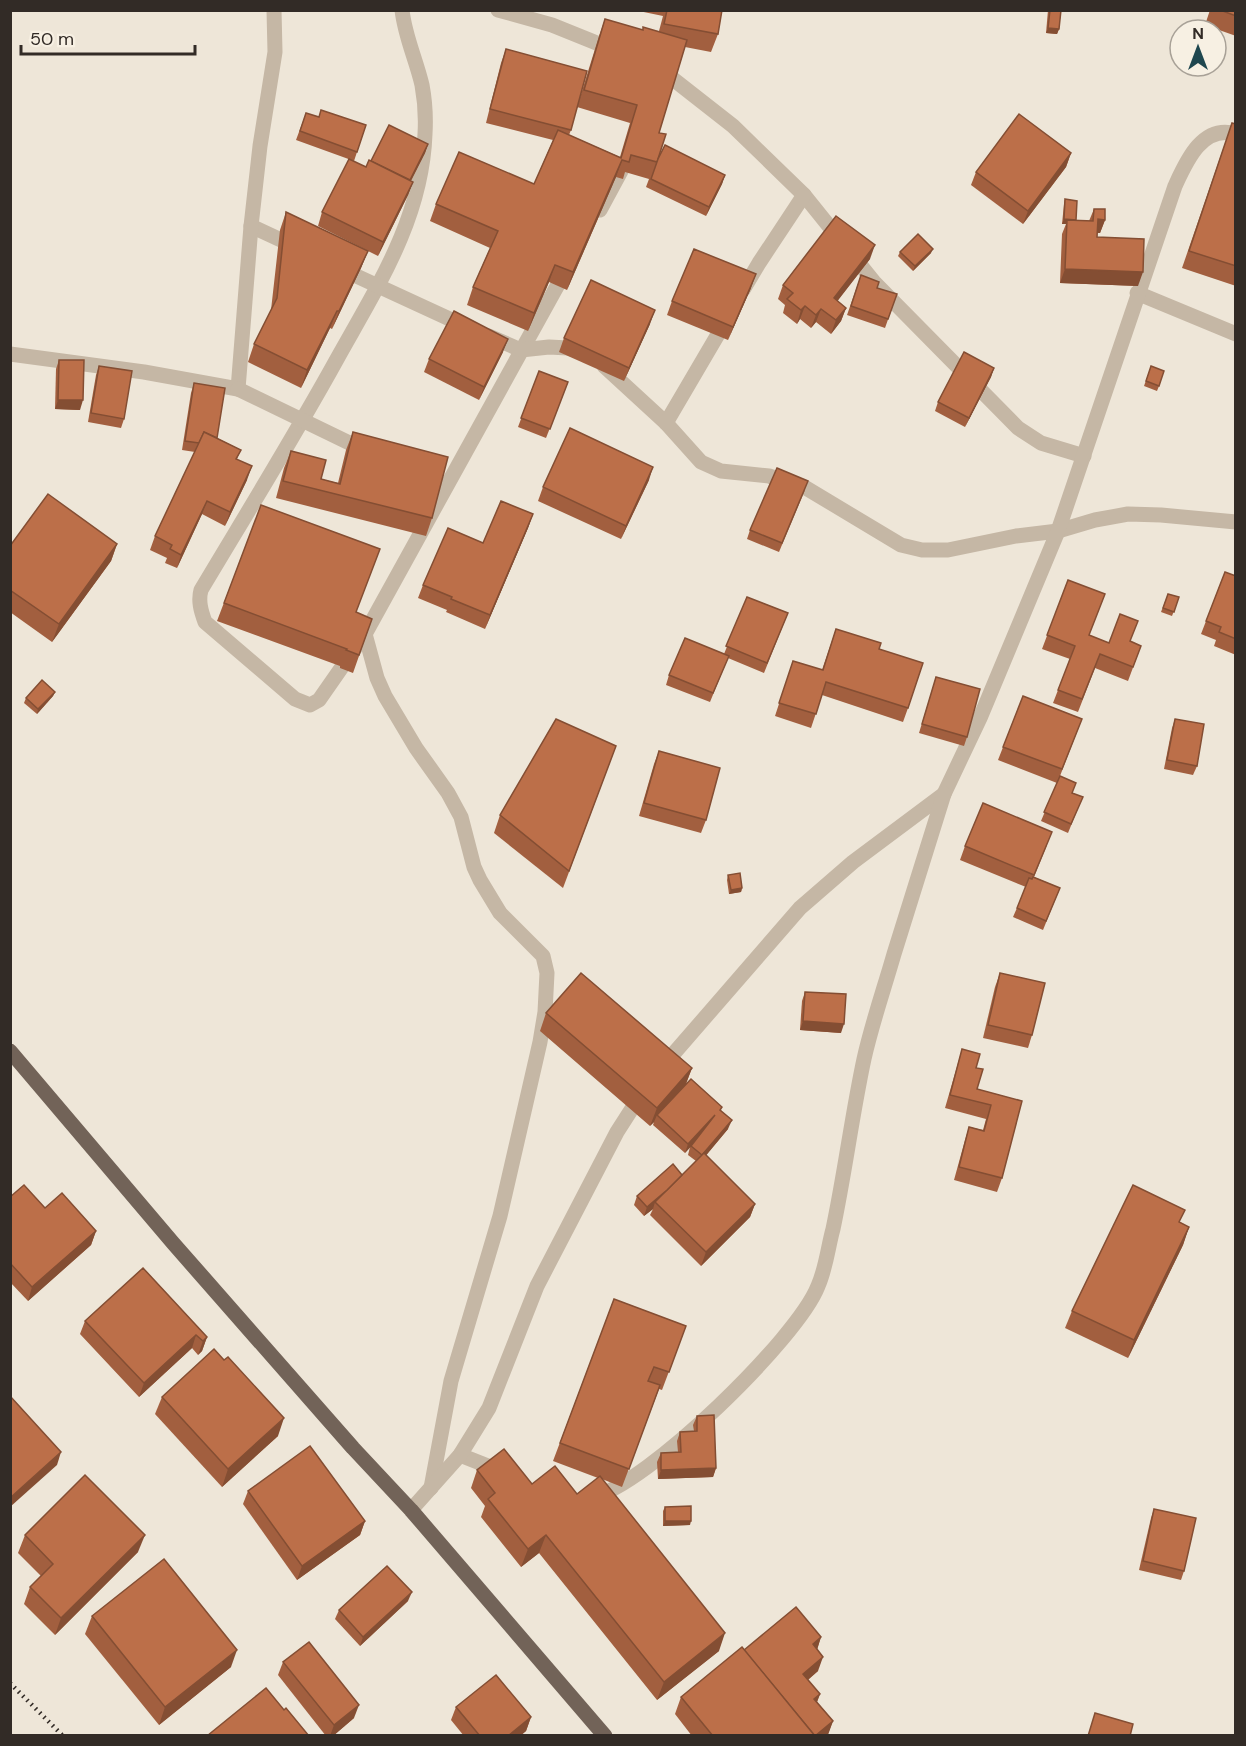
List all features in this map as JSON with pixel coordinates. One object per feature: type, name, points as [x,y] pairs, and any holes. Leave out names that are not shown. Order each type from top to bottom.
[{"type":"main road","points":[[10,1051],[173,1243],[352,1448],[411,1510],[605,1736]]},
{"type":"street","points":[[238,389],[251,226],[260,146],[273,70],[274,10]]},
{"type":"street","points":[[402,10],[404,29],[421,83],[426,109],[423,166],[410,218],[396,251],[303,421],[201,590],[202,615],[215,632],[289,694],[305,704],[314,703],[323,696],[365,634],[441,487],[573,256]]},
{"type":"street","points":[[498,10],[554,18],[636,61],[733,126],[804,195],[874,282],[1018,428],[1041,443],[1084,456]]},
{"type":"street","points":[[580,1500],[600,1496],[641,1473],[694,1428],[742,1383],[794,1324],[818,1287],[841,1190],[864,1058],[944,794],[980,718],[1058,531],[1175,186],[1186,163],[1204,138],[1221,132],[1236,134]]},
{"type":"street","points":[[591,225],[632,152]]},
{"type":"street","points":[[666,423],[759,262],[804,195]]},
{"type":"street","points":[[251,226],[377,287],[521,350],[559,347],[588,355],[666,423],[692,454],[710,467],[734,474],[776,478],[806,488],[901,544],[922,550],[948,550],[1016,536],[1058,531],[1095,520],[1128,514],[1236,522]]},
{"type":"street","points":[[1137,293],[1236,334]]},
{"type":"street","points":[[10,354],[144,372],[238,389],[384,460]]},
{"type":"street","points":[[365,634],[377,678],[385,696],[416,748],[448,792],[461,817],[474,867],[480,880],[500,913],[543,956],[547,973],[545,1012],[540,1042],[500,1216],[451,1381],[431,1488]]},
{"type":"street","points":[[411,1510],[460,1455],[489,1408],[537,1286],[617,1132],[652,1079],[800,908],[853,862],[944,794]]},
{"type":"street","points":[[460,1455],[513,1476]]},
{"type":"building","points":[[667,10],[722,10],[718,34],[664,24]]},
{"type":"building","points":[[1050,10],[1061,10],[1059,29],[1048,28]]},
{"type":"building","points":[[1220,10],[1236,10],[1236,16]]},
{"type":"building","points":[[605,19],[687,40],[659,133],[666,134],[657,162],[631,155],[629,162],[622,160],[573,272],[555,265],[534,313],[473,287],[498,231],[436,204],[459,152],[534,184],[558,130],[621,158],[637,105],[584,90]]},
{"type":"building","points":[[506,49],[587,71],[571,130],[490,109]]},
{"type":"building","points":[[321,110],[366,125],[357,152],[300,131],[306,113],[319,117]]},
{"type":"building","points":[[1019,114],[1071,153],[1028,211],[976,172]]},
{"type":"building","points":[[1232,123],[1236,124],[1236,266],[1189,251]]},
{"type":"building","points":[[389,125],[428,144],[410,180],[371,161]]},
{"type":"building","points":[[665,145],[725,175],[709,207],[651,179]]},
{"type":"building","points":[[349,159],[366,167],[369,160],[413,182],[383,242],[322,212]]},
{"type":"building","points":[[1065,199],[1077,201],[1076,220],[1064,219]]},
{"type":"building","points":[[1094,209],[1105,209],[1105,220],[1098,219],[1097,237],[1144,239],[1143,272],[1065,269],[1067,220],[1093,221]]},
{"type":"building","points":[[286,212],[368,251],[307,370],[254,344],[277,298]]},
{"type":"building","points":[[836,216],[875,245],[834,298],[846,308],[836,320],[821,309],[816,315],[805,306],[801,310],[787,299],[793,293],[783,285]]},
{"type":"building","points":[[918,234],[933,249],[915,266],[900,252]]},
{"type":"building","points":[[694,249],[756,274],[733,327],[672,301]]},
{"type":"building","points":[[861,275],[879,282],[877,288],[897,294],[888,319],[851,306]]},
{"type":"building","points":[[591,280],[655,310],[629,368],[564,338]]},
{"type":"building","points":[[454,311],[508,339],[484,387],[429,359]]},
{"type":"building","points":[[964,352],[994,368],[969,418],[938,402]]},
{"type":"building","points":[[59,360],[84,360],[83,400],[58,400]]},
{"type":"building","points":[[99,366],[132,371],[124,419],[91,413]]},
{"type":"building","points":[[1151,366],[1164,371],[1159,386],[1146,381]]},
{"type":"building","points":[[539,371],[568,382],[550,429],[521,418]]},
{"type":"building","points":[[194,383],[225,388],[217,438],[204,432],[199,443],[185,441]]},
{"type":"building","points":[[570,428],[653,467],[626,526],[543,487]]},
{"type":"building","points":[[204,432],[241,450],[236,459],[252,466],[230,512],[207,501],[181,555],[170,549],[172,545],[155,536]]},
{"type":"building","points":[[353,432],[448,457],[432,518],[283,481],[291,451],[326,460],[321,479],[340,484]]},
{"type":"building","points":[[777,468],[808,481],[782,543],[750,530]]},
{"type":"building","points":[[48,494],[117,544],[59,624],[10,590],[10,546]]},
{"type":"building","points":[[501,501],[533,514],[490,615],[423,585],[448,528],[483,543]]},
{"type":"building","points":[[261,505],[380,549],[356,612],[372,619],[359,655],[224,603]]},
{"type":"building","points":[[1225,572],[1236,576],[1236,639],[1219,632],[1221,627],[1206,621]]},
{"type":"building","points":[[1068,580],[1105,594],[1089,635],[1109,643],[1120,614],[1138,621],[1130,641],[1141,646],[1133,667],[1100,654],[1082,699],[1058,690],[1075,646],[1047,635]]},
{"type":"building","points":[[1168,594],[1179,597],[1174,612],[1163,608]]},
{"type":"building","points":[[747,597],[788,613],[767,663],[726,646]]},
{"type":"building","points":[[836,629],[881,643],[879,649],[923,663],[908,708],[826,682],[816,714],[779,703],[793,661],[823,670]]},
{"type":"building","points":[[685,638],[729,656],[713,693],[669,675]]},
{"type":"building","points":[[936,677],[980,689],[967,737],[922,724]]},
{"type":"building","points":[[42,680],[55,692],[38,709],[26,698]]},
{"type":"building","points":[[1023,696],[1082,719],[1062,769],[1003,747]]},
{"type":"building","points":[[556,719],[616,746],[569,871],[500,815]]},
{"type":"building","points":[[1175,719],[1204,724],[1197,766],[1167,760]]},
{"type":"building","points":[[659,751],[720,768],[706,820],[644,803]]},
{"type":"building","points":[[1060,776],[1076,783],[1072,793],[1083,797],[1071,824],[1044,812]]},
{"type":"building","points":[[983,803],[1052,832],[1034,875],[965,846]]},
{"type":"building","points":[[740,873],[742,888],[731,890],[728,875]]},
{"type":"building","points":[[1033,877],[1060,888],[1046,921],[1017,908],[1029,878]]},
{"type":"building","points":[[581,973],[692,1068],[657,1108],[546,1013]]},
{"type":"building","points":[[1000,973],[1045,983],[1032,1035],[988,1025]]},
{"type":"building","points":[[805,992],[846,994],[844,1024],[803,1021]]},
{"type":"building","points":[[962,1049],[980,1054],[976,1068],[983,1069],[977,1089],[1022,1101],[1002,1178],[959,1167],[969,1127],[984,1131],[991,1105],[950,1095]]},
{"type":"building","points":[[691,1079],[722,1107],[720,1110],[732,1120],[702,1155],[691,1146],[715,1115],[688,1144],[657,1115]]},
{"type":"building","points":[[704,1153],[755,1204],[706,1252],[655,1202]]},
{"type":"building","points":[[673,1164],[682,1175],[647,1207],[637,1196]]},
{"type":"building","points":[[24,1185],[45,1208],[62,1193],[96,1231],[32,1287],[10,1263],[10,1197]]},
{"type":"building","points":[[1133,1185],[1185,1210],[1179,1222],[1189,1227],[1134,1340],[1072,1311]]},
{"type":"building","points":[[143,1268],[207,1337],[203,1341],[196,1335],[144,1383],[85,1321]]},
{"type":"building","points":[[614,1299],[686,1326],[669,1372],[654,1367],[648,1381],[660,1385],[629,1469],[560,1443]]},
{"type":"building","points":[[214,1349],[224,1360],[228,1357],[284,1418],[228,1469],[162,1397]]},
{"type":"building","points":[[10,1396],[61,1452],[10,1498]]},
{"type":"building","points":[[714,1415],[716,1468],[661,1470],[661,1453],[681,1452],[680,1432],[697,1431],[697,1416]]},
{"type":"building","points":[[310,1446],[365,1521],[302,1566],[248,1491]]},
{"type":"building","points":[[504,1449],[532,1484],[555,1466],[577,1494],[600,1476],[725,1633],[664,1682],[546,1535],[528,1549],[488,1499],[495,1493],[477,1470]]},
{"type":"building","points":[[85,1475],[145,1535],[61,1618],[30,1587],[53,1564],[25,1535]]},
{"type":"building","points":[[691,1506],[691,1521],[665,1521],[665,1507]]},
{"type":"building","points":[[1154,1509],[1196,1518],[1184,1571],[1143,1561]]},
{"type":"building","points":[[164,1559],[237,1650],[165,1707],[92,1616]]},
{"type":"building","points":[[387,1566],[412,1592],[363,1637],[339,1610]]},
{"type":"building","points":[[796,1607],[821,1637],[813,1644],[823,1657],[803,1674],[820,1694],[814,1699],[833,1721],[815,1736],[744,1650]]},
{"type":"building","points":[[309,1642],[359,1705],[334,1725],[283,1662]]},
{"type":"building","points":[[742,1647],[815,1736],[713,1736],[681,1697]]},
{"type":"building","points":[[496,1675],[531,1717],[508,1736],[480,1736],[456,1707]]},
{"type":"building","points":[[266,1688],[309,1736],[207,1736]]},
{"type":"building","points":[[1095,1713],[1133,1724],[1130,1736],[1088,1736]]},
{"type":"railway","points":[[10,1683],[63,1736]]}]
